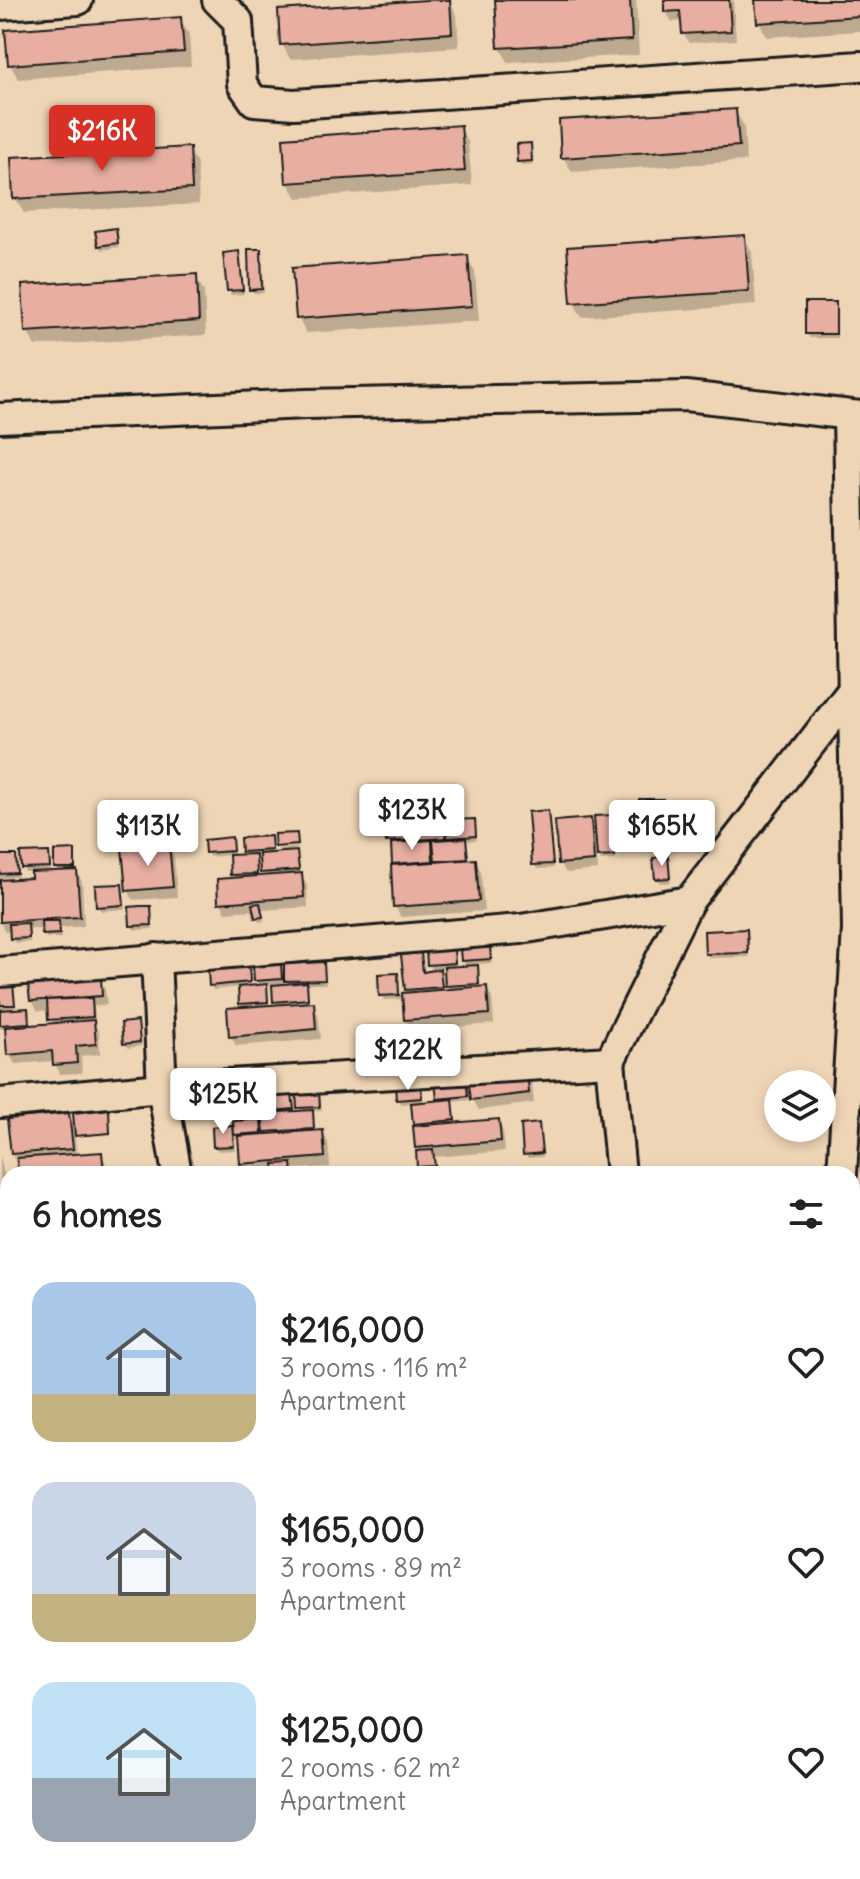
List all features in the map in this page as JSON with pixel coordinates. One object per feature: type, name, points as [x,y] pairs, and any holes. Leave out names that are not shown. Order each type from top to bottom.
[{"type":"street","points":[[0,5],[78,0]]},
{"type":"street","points":[[217,0],[238,21],[242,84],[254,101],[294,104],[860,66]]},
{"type":"street","points":[[0,418],[306,404],[686,396],[854,415],[857,929],[842,1166]]},
{"type":"street","points":[[620,1166],[610,1061],[689,901],[854,688]]},
{"type":"street","points":[[0,972],[521,929],[689,901]]},
{"type":"street","points":[[156,958],[162,1088],[176,1166]]},
{"type":"street","points":[[0,1103],[162,1088],[610,1061]]},
{"type":"building","points":[[450,0],[452,33],[280,45],[278,10]]},
{"type":"building","points":[[495,0],[630,0],[632,40],[498,48]]},
{"type":"building","points":[[664,0],[729,0],[731,31],[682,34],[680,11],[664,12]]},
{"type":"building","points":[[755,0],[860,0],[860,16],[757,23]]},
{"type":"building","points":[[181,17],[184,52],[8,65],[5,30]]},
{"type":"building","points":[[736,109],[739,146],[561,158],[559,120]]},
{"type":"building","points":[[461,125],[465,171],[286,183],[283,138]]},
{"type":"building","points":[[531,143],[532,161],[517,162],[516,144]]},
{"type":"building","points":[[190,147],[192,189],[13,199],[11,157]]},
{"type":"building","points":[[116,228],[118,243],[98,246],[95,231]]},
{"type":"building","points":[[745,235],[749,291],[571,303],[567,247]]},
{"type":"building","points":[[248,249],[261,249],[262,289],[249,290]]},
{"type":"building","points":[[239,251],[243,290],[227,291],[223,253]]},
{"type":"building","points":[[468,255],[472,306],[296,319],[292,268]]},
{"type":"building","points":[[197,274],[199,321],[25,332],[22,285]]},
{"type":"building","points":[[805,302],[836,302],[836,334],[805,334]]},
{"type":"building","points":[[639,799],[663,799],[662,820],[638,820]]},
{"type":"building","points":[[548,810],[553,864],[532,865],[528,812]]},
{"type":"building","points":[[612,815],[615,856],[597,857],[594,816]]},
{"type":"building","points":[[591,818],[594,861],[558,864],[555,821]]},
{"type":"building","points":[[475,819],[476,836],[447,838],[446,820]]},
{"type":"building","points":[[413,822],[414,840],[386,842],[385,823]]},
{"type":"building","points":[[445,822],[446,838],[415,840],[414,824]]},
{"type":"building","points":[[297,833],[298,845],[275,847],[274,834]]},
{"type":"building","points":[[271,836],[272,850],[241,852],[240,838]]},
{"type":"building","points":[[232,837],[233,851],[205,853],[204,840]]},
{"type":"building","points":[[466,838],[468,859],[435,861],[433,840]]},
{"type":"building","points":[[432,840],[433,861],[392,864],[391,843]]},
{"type":"building","points":[[169,844],[173,887],[126,891],[122,848]]},
{"type":"building","points":[[75,850],[75,868],[54,868],[54,851]]},
{"type":"building","points":[[297,851],[299,870],[260,873],[259,854]]},
{"type":"building","points":[[49,852],[50,867],[21,868],[20,853]]},
{"type":"building","points":[[256,854],[257,874],[230,875],[229,855]]},
{"type":"building","points":[[0,855],[16,855],[17,873],[0,874]]},
{"type":"building","points":[[668,856],[670,878],[655,879],[653,858]]},
{"type":"building","points":[[476,859],[479,901],[393,907],[391,865]]},
{"type":"building","points":[[77,870],[80,917],[0,922],[0,880],[31,878],[31,872]]},
{"type":"building","points":[[302,873],[304,897],[218,903],[217,879]]},
{"type":"building","points":[[122,884],[124,905],[96,907],[95,885]]},
{"type":"building","points":[[260,903],[263,917],[255,918],[252,904]]},
{"type":"building","points":[[151,906],[152,925],[130,926],[129,907]]},
{"type":"building","points":[[41,921],[59,921],[60,934],[42,935]]},
{"type":"building","points":[[28,923],[29,938],[10,939],[9,924]]},
{"type":"building","points":[[747,929],[748,953],[705,954],[704,931]]},
{"type":"building","points":[[490,946],[491,959],[461,961],[460,949]]},
{"type":"building","points":[[454,949],[455,963],[427,965],[426,951]]},
{"type":"building","points":[[421,953],[423,972],[440,969],[442,987],[405,990],[401,955]]},
{"type":"building","points":[[324,962],[325,980],[284,981],[284,964]]},
{"type":"building","points":[[281,963],[282,979],[254,981],[253,965]]},
{"type":"building","points":[[478,965],[479,984],[445,986],[444,967]]},
{"type":"building","points":[[249,966],[250,982],[209,986],[208,970]]},
{"type":"building","points":[[398,973],[399,995],[379,996],[378,974]]},
{"type":"building","points":[[101,977],[102,996],[30,1001],[28,983]]},
{"type":"building","points":[[307,982],[308,999],[273,1002],[272,985]]},
{"type":"building","points":[[13,984],[15,1005],[0,1005],[0,985]]},
{"type":"building","points":[[267,984],[268,1002],[239,1004],[238,987]]},
{"type":"building","points":[[487,986],[489,1014],[404,1020],[402,993]]},
{"type":"building","points":[[92,998],[93,1017],[48,1020],[47,1000]]},
{"type":"building","points":[[314,1002],[316,1029],[229,1037],[227,1008]]},
{"type":"building","points":[[28,1008],[29,1023],[0,1025],[0,1010]]},
{"type":"building","points":[[94,1020],[96,1044],[76,1046],[77,1063],[53,1065],[52,1051],[7,1055],[5,1027]]},
{"type":"building","points":[[138,1021],[140,1042],[123,1044],[121,1023]]},
{"type":"building","points":[[527,1071],[529,1093],[471,1100],[468,1078]]},
{"type":"building","points":[[466,1078],[468,1096],[437,1099],[435,1082]]},
{"type":"building","points":[[421,1083],[422,1098],[396,1100],[395,1085]]},
{"type":"building","points":[[319,1091],[320,1107],[297,1108],[296,1093]]},
{"type":"building","points":[[292,1094],[294,1109],[262,1112],[260,1096]]},
{"type":"building","points":[[453,1099],[455,1120],[413,1124],[411,1103]]},
{"type":"building","points":[[109,1109],[110,1133],[75,1136],[73,1113]]},
{"type":"building","points":[[313,1110],[314,1129],[264,1132],[262,1113]]},
{"type":"building","points":[[69,1113],[73,1149],[11,1154],[7,1119]]},
{"type":"building","points":[[261,1119],[262,1133],[234,1135],[233,1121]]},
{"type":"building","points":[[499,1119],[501,1141],[415,1148],[413,1126]]},
{"type":"building","points":[[539,1123],[542,1153],[523,1155],[521,1125]]},
{"type":"building","points":[[232,1125],[234,1146],[213,1147],[212,1127]]},
{"type":"building","points":[[323,1130],[325,1157],[240,1164],[238,1136]]},
{"type":"building","points":[[433,1150],[435,1166],[417,1166],[416,1151]]},
{"type":"building","points":[[102,1152],[103,1166],[18,1166],[17,1158]]},
{"type":"building","points":[[292,1163],[292,1166],[274,1166]]}]
